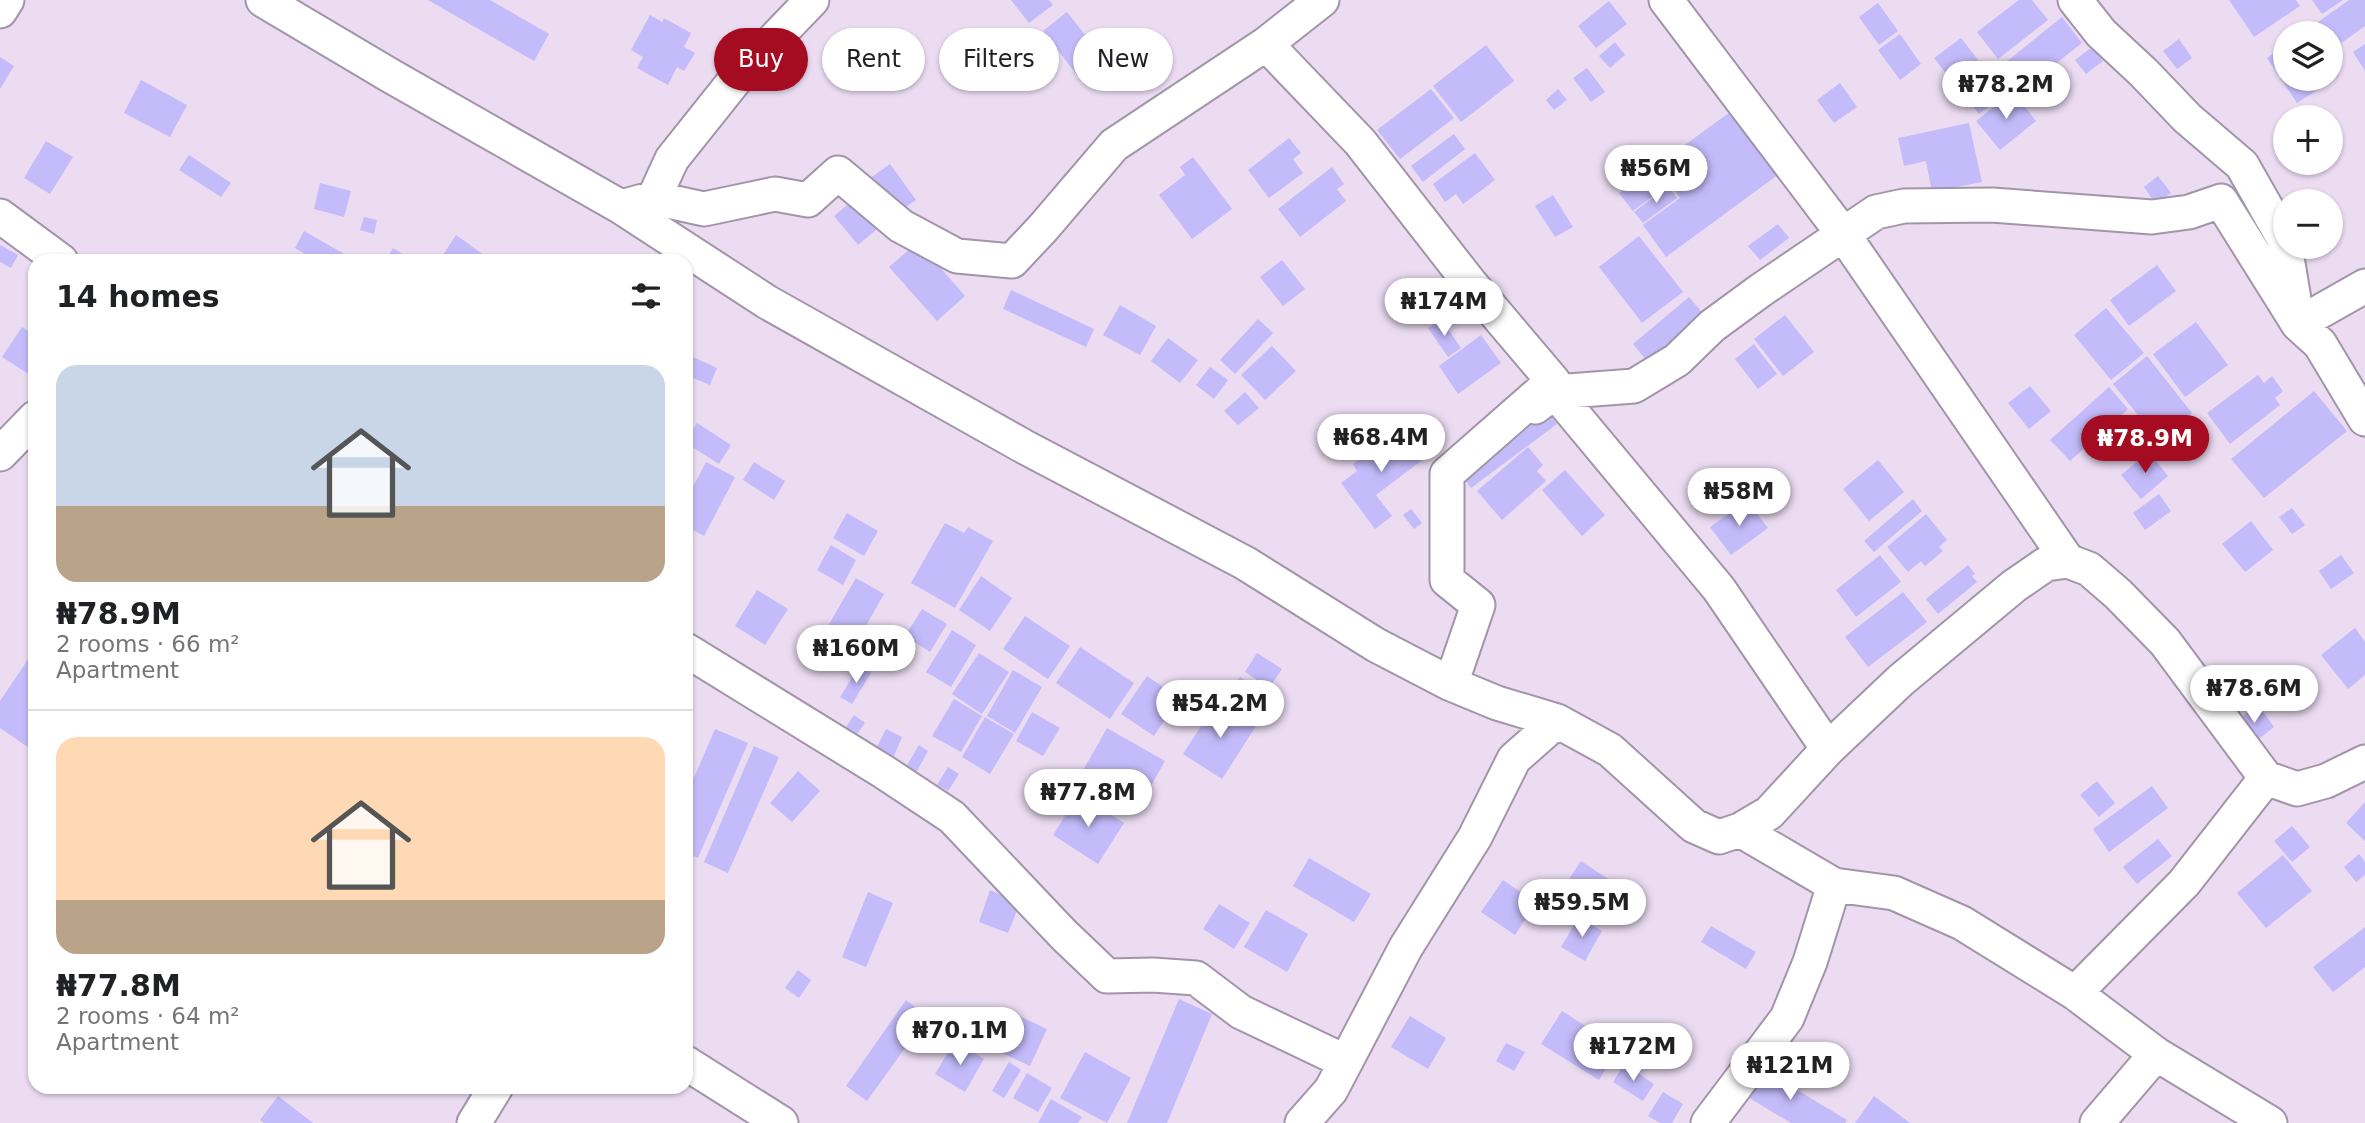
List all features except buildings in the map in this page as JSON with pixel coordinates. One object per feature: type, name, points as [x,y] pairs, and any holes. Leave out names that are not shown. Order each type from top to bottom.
[{"type":"street","points":[[0,11],[7,0]]},
{"type":"street","points":[[263,0],[621,207],[767,302],[1023,446],[1245,563],[1376,645],[1451,684],[1497,703],[1557,721],[1610,750],[1694,826],[1718,837],[1740,830],[1769,813],[1828,749],[1900,680],[2014,586],[2046,564],[2068,561],[2089,569],[2165,642],[2266,778],[2297,789],[2326,781],[2365,762]]},
{"type":"street","points":[[654,198],[672,159],[734,80],[812,0]]},
{"type":"street","points":[[621,207],[654,198],[704,209],[775,194],[808,200],[838,173],[901,226],[957,256],[1012,261],[1114,145],[1266,44],[1322,0]]},
{"type":"street","points":[[1666,0],[1843,234],[2068,561]]},
{"type":"street","points":[[2075,0],[2101,33],[2187,118],[2242,165],[2284,239],[2298,324]]},
{"type":"street","points":[[1266,44],[1360,142],[1470,283],[1553,382],[1447,474],[1447,580],[1478,605],[1451,684]]},
{"type":"street","points":[[1447,474],[1555,392],[1634,386],[1676,360],[1712,326],[1843,234],[1876,212],[1904,206],[1992,205],[2152,217],[2189,212],[2221,201],[2298,324],[2320,344],[2365,419]]},
{"type":"street","points":[[0,216],[52,254]]},
{"type":"street","points":[[2298,324],[2365,286]]},
{"type":"street","points":[[1555,392],[1719,589],[1828,749]]},
{"type":"street","points":[[0,454],[28,425]]},
{"type":"street","points":[[693,654],[952,817],[1064,935],[1107,976],[1196,978],[1241,1012],[1344,1061]]},
{"type":"street","points":[[1497,703],[1514,759]]},
{"type":"street","points":[[1302,1123],[1331,1090],[1406,947],[1475,837],[1514,759],[1557,721]]},
{"type":"street","points":[[2075,993],[2184,883],[2266,778]]},
{"type":"street","points":[[1740,830],[1834,885],[1894,893],[1962,923],[2075,993],[2155,1054],[2270,1123]]},
{"type":"street","points":[[1707,1123],[1787,1018],[1810,962],[1834,885]]},
{"type":"street","points":[[2097,1123],[2155,1054]]},
{"type":"street","points":[[693,1067],[781,1123]]},
{"type":"street","points":[[474,1123],[492,1094]]}]
